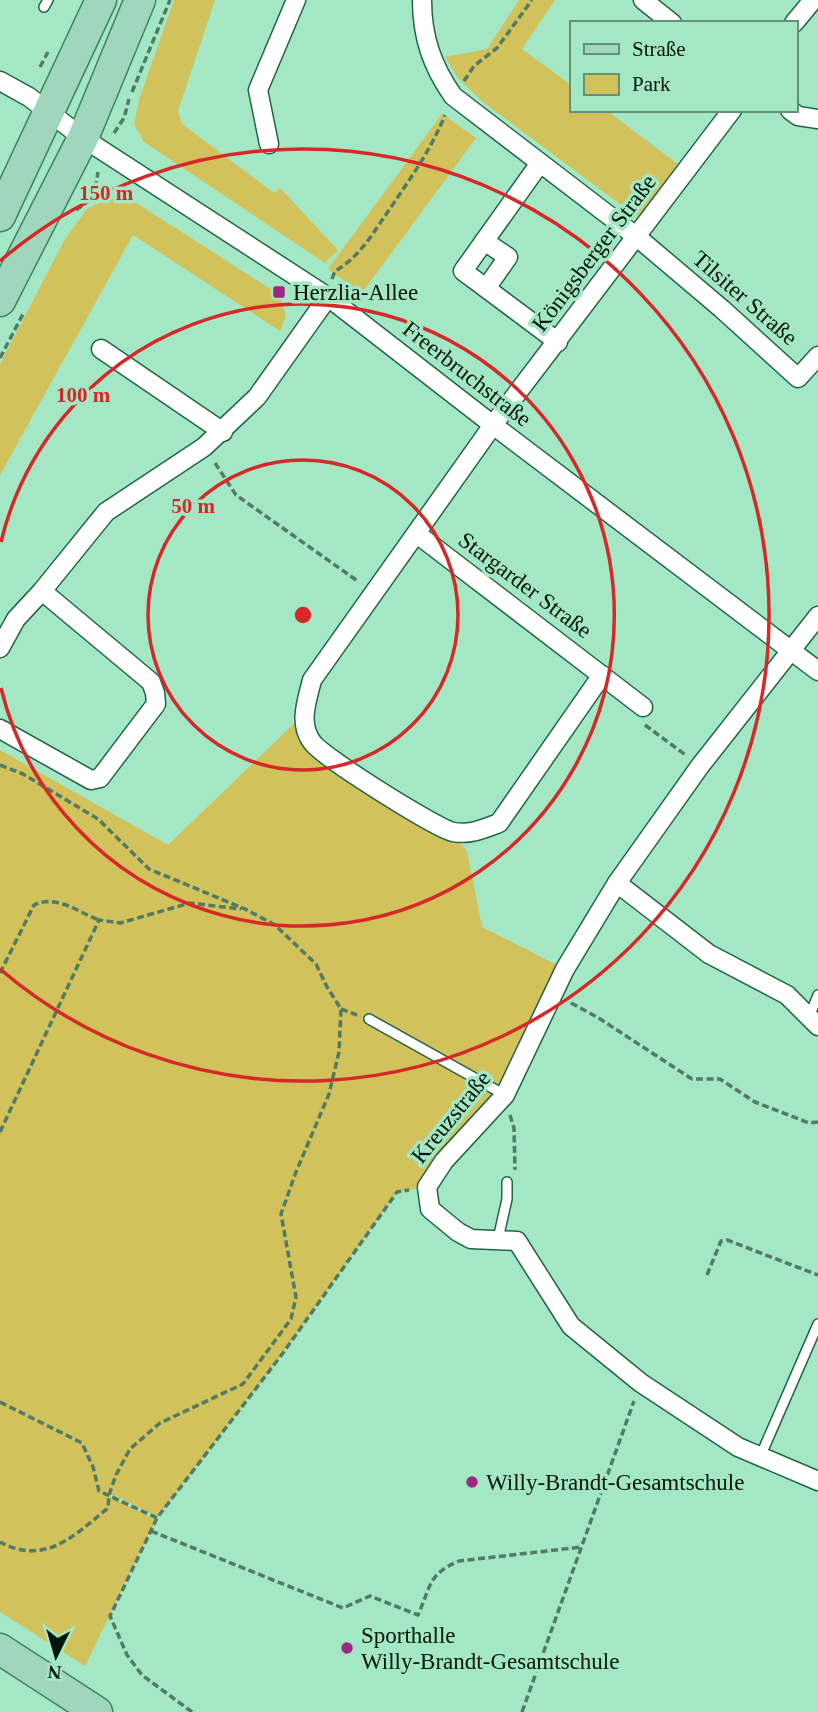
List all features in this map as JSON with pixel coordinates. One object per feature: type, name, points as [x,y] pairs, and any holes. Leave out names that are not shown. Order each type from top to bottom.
[{"type":"main road","points":[[0,216],[101,0]]},
{"type":"main road","points":[[0,301],[83,138],[140,0]]},
{"type":"main road","points":[[0,1649],[97,1712]]},
{"type":"street","points":[[270,144],[258,90],[296,0]]},
{"type":"street","points":[[422,0],[422,25],[428,50],[438,75],[453,96],[637,237]]},
{"type":"street","points":[[643,0],[669,21]]},
{"type":"street","points":[[796,21],[813,0]]},
{"type":"street","name":"Freerbruchstraße","points":[[0,81],[29,97],[83,138],[328,297],[818,671]]},
{"type":"street","name":"Königsberger Straße","points":[[493,425],[731,112]]},
{"type":"street","points":[[793,112],[798,116],[818,119]]},
{"type":"street","points":[[540,163],[463,271],[558,342]]},
{"type":"street","name":"Tilsiter Straße","points":[[637,237],[798,378],[818,356]]},
{"type":"street","points":[[484,241],[508,257],[487,287]]},
{"type":"street","points":[[0,648],[16,619],[42,592],[106,512],[204,447],[223,432],[257,397],[328,297]]},
{"type":"street","points":[[101,349],[223,432]]},
{"type":"street","points":[[493,425],[312,680],[303,715],[312,743],[364,782],[450,831],[471,834],[499,823],[602,676]]},
{"type":"street","name":"Stargarder Straße","points":[[417,534],[643,707]]},
{"type":"street","points":[[0,729],[91,780],[100,778],[156,705],[151,682],[42,592]]},
{"type":"street","name":"Kreuzstraße","points":[[818,616],[789,649],[700,766],[617,883],[565,969],[505,1095],[444,1161],[427,1187],[430,1209],[458,1232],[471,1239],[517,1241],[571,1326],[641,1383],[738,1447],[818,1481]]},
{"type":"street","points":[[617,883],[709,954],[787,995],[813,1021]]},
{"type":"lane","points":[[813,1021],[818,995]]},
{"type":"lane","points":[[369,1019],[505,1095]]},
{"type":"lane","points":[[498,1239],[508,1199],[507,1182]]},
{"type":"lane","points":[[760,1457],[818,1324]]},
{"type":"path","points":[[328,297],[335,271],[363,249],[427,154],[453,96],[474,66],[497,48],[532,0]]},
{"type":"path","points":[[204,447],[236,495],[375,593]]},
{"type":"path","points":[[628,694],[632,715],[700,766]]},
{"type":"path","points":[[0,765],[23,774],[98,819],[149,869],[245,909],[275,925],[316,964],[341,1009],[339,1052],[329,1094],[281,1214],[296,1297],[291,1319],[243,1384],[160,1423],[130,1449],[116,1475],[108,1508],[67,1541],[46,1551],[32,1552],[0,1542]]},
{"type":"path","points":[[0,973],[34,905],[44,900],[58,901],[99,920],[120,923],[190,903],[245,909]]},
{"type":"path","points":[[0,1132],[99,920]]},
{"type":"path","points":[[553,993],[597,1017],[692,1079],[720,1079],[755,1102],[809,1123],[818,1122]]},
{"type":"path","points":[[505,1095],[514,1129],[516,1180],[507,1182]]},
{"type":"path","points":[[192,1712],[142,1675],[127,1655],[110,1616],[157,1518],[283,1353],[397,1192],[427,1187]]},
{"type":"path","points":[[707,1275],[721,1241],[727,1240],[818,1275]]},
{"type":"path","points":[[522,1712],[641,1383]]},
{"type":"path","points":[[0,1402],[82,1443],[93,1467],[99,1491],[157,1518]]},
{"type":"path","points":[[150,1531],[343,1608],[370,1596],[418,1615],[438,1572],[459,1560],[582,1547]]},
{"type":"green space","points":[[174,0],[215,0],[178,111],[182,124],[274,193],[280,188],[338,250],[325,263],[144,142],[134,124],[139,100]]},
{"type":"green space","points":[[519,0],[555,0],[522,49],[570,84],[570,112],[609,112],[679,165],[640,219],[483,102],[458,78],[445,57],[487,49]]},
{"type":"green space","points":[[442,114],[476,138],[362,293],[328,269]]},
{"type":"green space","points":[[127,197],[280,295],[286,316],[280,331],[133,235],[0,475],[0,364],[65,239],[87,209],[109,198]]},
{"type":"green space","points":[[303,715],[312,743],[450,831],[467,851],[482,927],[565,969],[505,1095],[427,1187],[397,1192],[283,1353],[158,1517],[99,1491],[156,1520],[85,1666],[0,1612],[0,750],[168,845]]},
{"type":"place","name":"Herzlia-Allee","points":[[279,292]]},
{"type":"place","name":"Willy-Brandt-Gesamtschule","points":[[472,1482]]},
{"type":"place","name":"Sporthalle Willy-Brandt-Gesamtschule","points":[[347,1648]]}]
